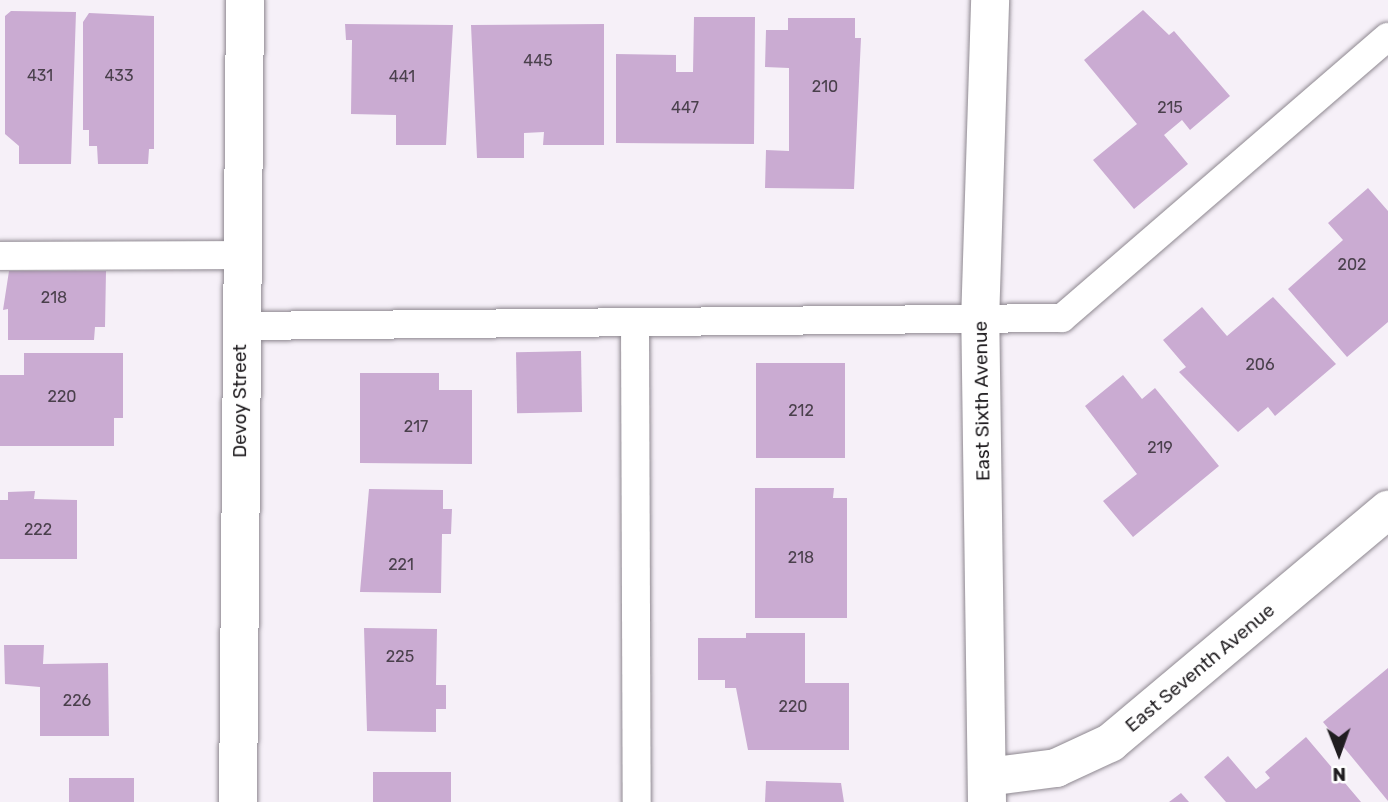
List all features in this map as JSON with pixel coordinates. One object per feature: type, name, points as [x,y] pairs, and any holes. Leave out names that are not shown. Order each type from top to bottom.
[{"type":"street","name":"Devoy Street","points":[[237,802],[245,0]]},
{"type":"street","name":"East Sixth Avenue","points":[[987,790],[980,323],[990,0]]},
{"type":"street","name":"East Seventh Avenue","points":[[987,790],[1056,768],[1110,743],[1388,510]]},
{"type":"lane","points":[[241,326],[980,323],[1062,318],[1388,37]]},
{"type":"lane","points":[[0,256],[241,255]]},
{"type":"lane","points":[[635,324],[637,802]]},
{"type":"building","points":[[1143,10],[1169,35],[1174,31],[1230,96],[1190,130],[1182,120],[1164,135],[1188,164],[1134,209],[1093,160],[1137,124],[1084,60]]},
{"type":"building","points":[[11,11],[76,12],[71,164],[19,164],[19,146],[5,134],[5,16]]},
{"type":"building","points":[[89,13],[154,16],[154,149],[149,149],[148,164],[98,164],[97,146],[89,146],[89,130],[83,130],[83,22]]},
{"type":"building","points":[[694,17],[755,17],[754,144],[616,143],[616,54],[676,55],[676,72],[693,72]]},
{"type":"building","points":[[788,18],[855,18],[855,38],[861,38],[854,189],[765,188],[766,150],[789,151],[789,68],[765,67],[766,30],[788,30]]},
{"type":"building","points":[[345,24],[453,25],[446,145],[396,145],[396,115],[351,114],[352,40],[346,40]]},
{"type":"building","points":[[604,24],[604,145],[543,145],[544,132],[524,133],[524,158],[477,158],[471,25]]},
{"type":"building","points":[[1368,188],[1388,211],[1388,322],[1347,357],[1288,289],[1343,240],[1328,223]]},
{"type":"building","points":[[9,271],[106,271],[105,327],[95,327],[94,340],[8,340],[8,309],[3,310]]},
{"type":"building","points":[[1273,297],[1336,364],[1275,416],[1268,407],[1238,432],[1179,372],[1186,367],[1163,340],[1202,307],[1227,336]]},
{"type":"building","points":[[581,351],[582,412],[517,413],[516,352]]},
{"type":"building","points":[[24,353],[123,353],[123,418],[114,418],[114,446],[0,446],[0,375],[24,375]]},
{"type":"building","points":[[756,363],[845,363],[845,458],[756,458]]},
{"type":"building","points":[[360,373],[439,373],[439,390],[472,390],[472,464],[360,463]]},
{"type":"building","points":[[1123,375],[1142,399],[1155,388],[1219,466],[1133,537],[1103,501],[1137,474],[1085,406]]},
{"type":"building","points":[[755,488],[834,488],[833,498],[847,498],[847,618],[755,618]]},
{"type":"building","points":[[369,489],[443,490],[443,509],[452,509],[451,534],[442,534],[441,593],[360,592]]},
{"type":"building","points":[[35,491],[34,499],[77,500],[77,559],[0,559],[0,500],[8,500],[8,492]]},
{"type":"building","points":[[364,628],[437,629],[436,685],[446,685],[446,709],[436,709],[436,732],[367,731]]},
{"type":"building","points":[[746,633],[805,633],[805,683],[849,683],[849,750],[748,750],[736,688],[725,688],[725,680],[698,680],[698,638],[746,638]]},
{"type":"building","points":[[4,645],[44,645],[43,664],[108,663],[109,736],[40,736],[40,687],[5,684]]},
{"type":"building","points":[[1388,668],[1388,801],[1323,722]]},
{"type":"building","points":[[1306,737],[1361,802],[1226,802],[1204,777],[1228,756],[1256,789],[1270,778],[1265,772]]},
{"type":"building","points":[[373,772],[451,772],[451,802],[373,802]]},
{"type":"building","points":[[69,778],[134,778],[134,802],[69,802]]},
{"type":"building","points":[[766,781],[841,783],[844,802],[765,802]]},
{"type":"building","points":[[1181,793],[1189,802],[1169,802]]}]
